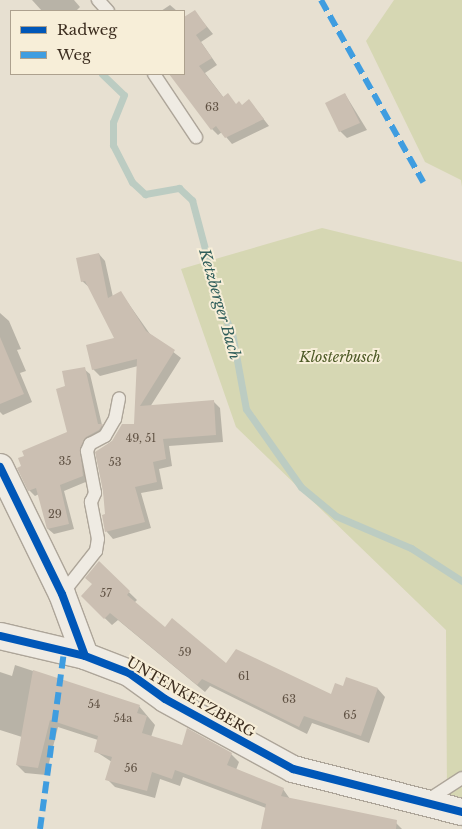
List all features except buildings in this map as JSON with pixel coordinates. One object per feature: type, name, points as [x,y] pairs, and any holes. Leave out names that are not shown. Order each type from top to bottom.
[{"type":"street","points":[[0,467],[62,594],[85,656]]},
{"type":"street","name":"UNTENKETZBERG","points":[[0,636],[85,656],[129,673],[165,699],[293,770],[462,812]]},
{"type":"lane","points":[[98,0],[107,10]]},
{"type":"lane","points":[[155,75],[196,137]]},
{"type":"lane","points":[[62,594],[96,551],[98,539],[91,502],[95,492],[87,451],[90,444],[105,436],[115,419],[119,398]]},
{"type":"lane","points":[[423,803],[462,778]]},
{"type":"green space","points":[[394,0],[462,0],[462,187],[461,180],[425,162],[366,41]]},
{"type":"green space","name":"Klosterbusch","points":[[322,228],[462,262],[462,801],[447,797],[446,630],[236,427],[181,269]]},
{"type":"waterway","name":"Ketzberger Bach","points":[[103,75],[124,95],[113,122],[113,145],[132,182],[145,194],[179,188],[192,200],[221,309],[232,333],[246,409],[301,487],[336,516],[411,548],[462,581]]},
{"type":"marked path","points":[[321,0],[423,182]]},
{"type":"marked path","points":[[40,829],[64,651]]},
{"type":"cycle path","points":[[0,467],[62,594],[85,656]]},
{"type":"cycle path","points":[[0,636],[85,656],[129,673],[165,699],[293,769],[462,812]]}]
